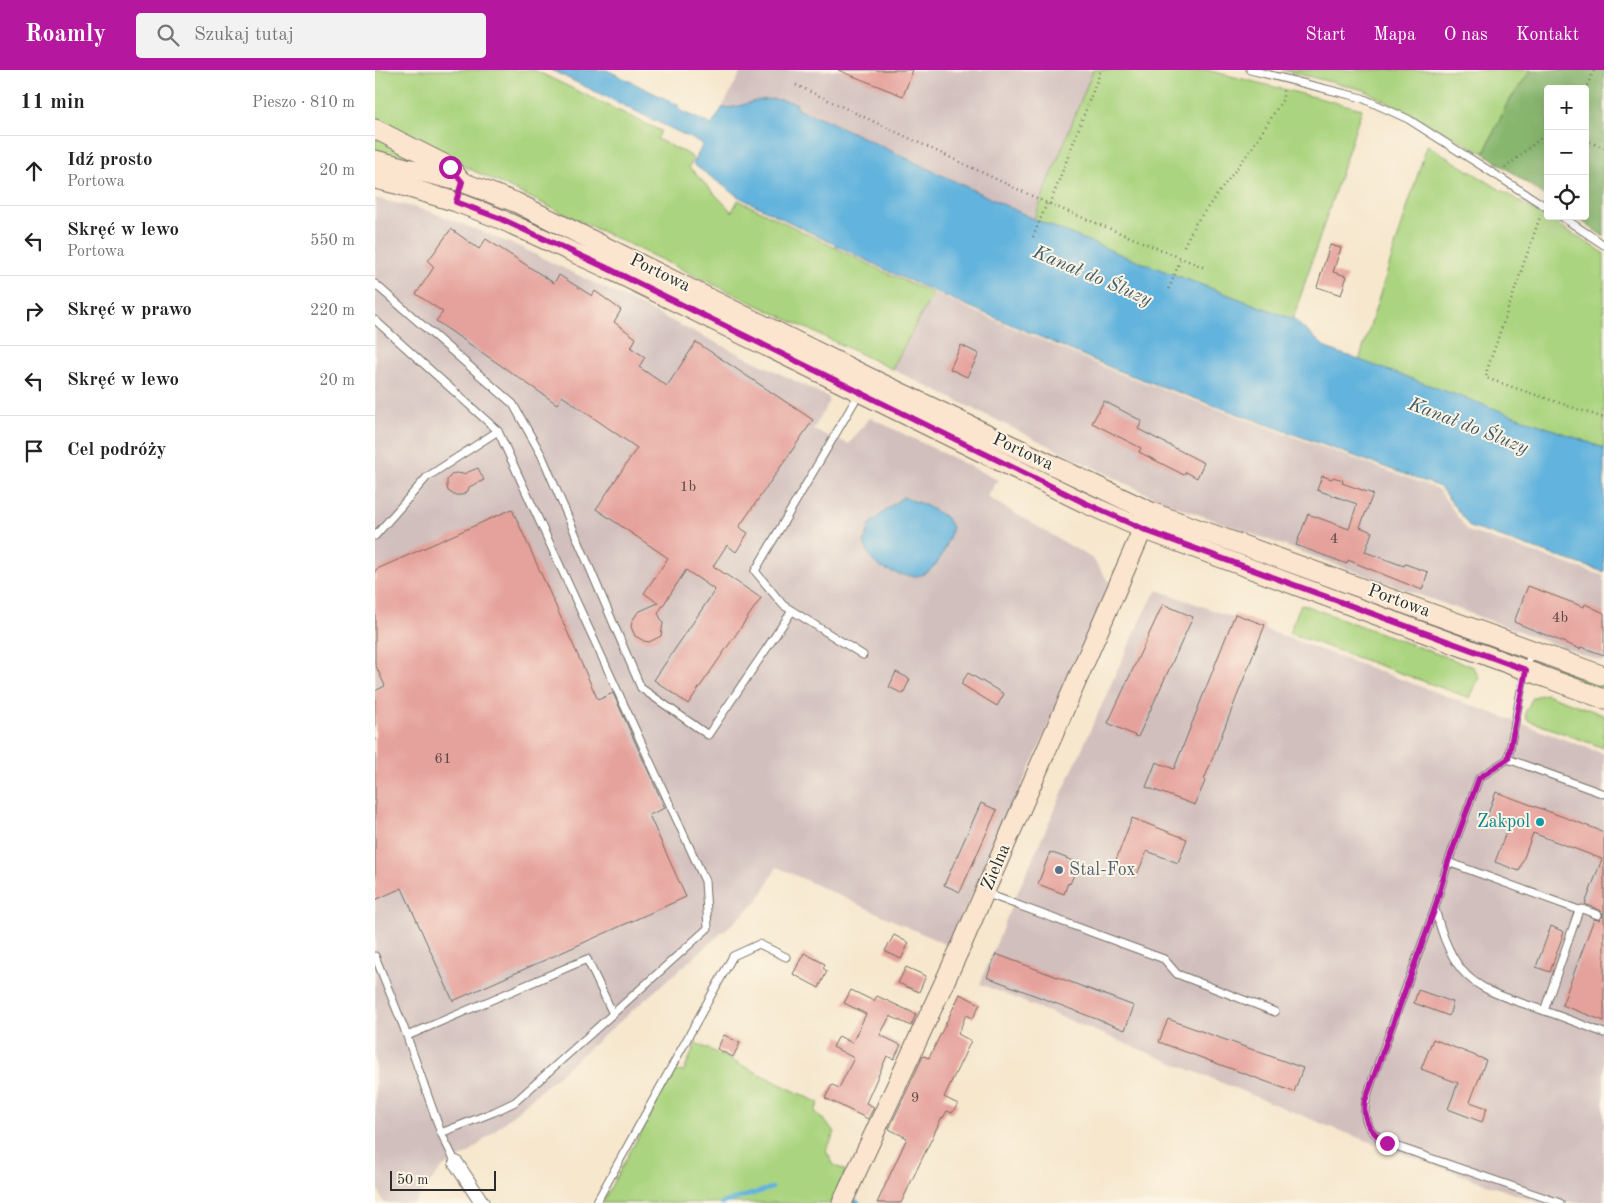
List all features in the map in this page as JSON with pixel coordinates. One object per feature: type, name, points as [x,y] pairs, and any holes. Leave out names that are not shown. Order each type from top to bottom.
[{"type":"street","points":[[375,129],[450,167],[462,182],[456,202]]},
{"type":"street","name":"Portowa","points":[[375,160],[462,182],[515,202],[864,385]]},
{"type":"street","name":"Portowa","points":[[375,179],[456,202],[499,218],[864,385],[979,432],[1147,520],[1286,581],[1604,699]]},
{"type":"street","name":"Portowa","points":[[1147,520],[1293,563],[1604,676]]},
{"type":"street","name":"Zielna","points":[[842,1203],[962,944],[1147,520]]},
{"type":"street","points":[[1286,581],[1293,563]]},
{"type":"street","points":[[456,1163],[482,1203]]},
{"type":"lane","points":[[1250,70],[1363,98],[1401,115],[1495,176],[1544,205]]},
{"type":"lane","points":[[1567,220],[1604,245]]},
{"type":"lane","points":[[375,284],[513,404],[542,456],[641,688],[709,735],[792,610]]},
{"type":"lane","points":[[375,320],[498,431],[705,881],[709,928],[515,1102],[486,1116],[441,1133]]},
{"type":"lane","points":[[863,655],[783,605],[755,571],[864,385]]},
{"type":"lane","points":[[375,536],[427,477],[498,431]]},
{"type":"lane","points":[[1533,649],[1526,670],[1508,759],[1479,778],[1448,862],[1435,908],[1365,1101],[1364,1110],[1367,1124],[1378,1137],[1387,1143],[1560,1203]]},
{"type":"lane","points":[[1508,759],[1604,794]]},
{"type":"lane","points":[[1448,862],[1579,910],[1582,909],[1598,915]]},
{"type":"lane","points":[[984,893],[1164,959],[1177,974],[1275,1012]]},
{"type":"lane","points":[[1435,908],[1446,944],[1461,970],[1475,983],[1494,993],[1604,1033]]},
{"type":"lane","points":[[1544,1011],[1579,910]]},
{"type":"lane","points":[[596,1203],[733,956],[759,944],[786,958]]},
{"type":"lane","points":[[375,956],[407,1036],[441,1133],[456,1163]]},
{"type":"lane","points":[[407,1036],[587,959],[613,1014]]},
{"type":"path","points":[[1033,237],[1049,204],[1101,70]]},
{"type":"path","points":[[1587,85],[1594,70]]},
{"type":"path","points":[[1184,246],[1195,224],[1252,148],[1283,99],[1284,78]]},
{"type":"path","points":[[796,85],[1049,204],[1203,267]]},
{"type":"path","points":[[1495,176],[1544,135]]},
{"type":"path","points":[[1589,142],[1604,148]]},
{"type":"path","points":[[1544,212],[1487,370],[1486,378],[1604,418]]},
{"type":"path","points":[[1169,289],[1181,258]]},
{"type":"shaded area","points":[[742,70],[1093,70],[1034,219],[822,118],[798,110],[722,108]]},
{"type":"shaded area","points":[[375,198],[429,211],[520,247],[828,397],[829,402],[813,430],[849,444],[871,418],[998,480],[987,497],[1093,559],[1112,587],[949,946],[777,867],[757,902],[469,1153],[444,1166],[414,1203],[384,1203],[375,1183]]},
{"type":"shaded area","points":[[933,293],[1120,374],[1438,489],[1468,531],[1604,576],[1604,662],[1162,501],[892,369]]},
{"type":"shaded area","points":[[1158,590],[1604,754],[1604,1203],[1539,1203],[1335,1129],[980,984],[1014,900],[1126,651],[1154,594]]},
{"type":"green space","points":[[375,70],[534,70],[661,131],[657,139],[691,156],[693,160],[689,167],[732,212],[738,200],[893,276],[933,293],[892,369],[375,124]]},
{"type":"green space","points":[[1093,70],[1207,70],[1362,109],[1293,319],[1127,257],[1034,219]]},
{"type":"green space","points":[[1282,70],[1531,70],[1507,104],[1484,153],[1364,90]]},
{"type":"green space","points":[[1531,70],[1604,70],[1604,237],[1581,220],[1589,220],[1589,85],[1544,85],[1544,195],[1484,153],[1507,104]]},
{"type":"green space","points":[[375,135],[435,168],[375,152]]},
{"type":"green space","points":[[1427,145],[1544,216],[1544,220],[1550,220],[1604,253],[1604,448],[1359,361]]},
{"type":"green space","points":[[1303,575],[1511,652],[1511,655],[1302,578]]},
{"type":"green space","points":[[1301,604],[1473,667],[1479,677],[1470,698],[1289,633]]},
{"type":"green space","points":[[1548,665],[1604,683],[1604,691],[1547,668]]},
{"type":"green space","points":[[1546,694],[1604,715],[1604,748],[1527,720],[1525,713],[1533,697]]},
{"type":"green space","points":[[696,1043],[819,1103],[815,1111],[835,1132],[826,1151],[834,1165],[846,1171],[831,1203],[602,1203],[674,1072],[684,1071]]},
{"type":"water","name":"Kanał do Śluzy","points":[[551,70],[607,70],[678,105],[681,111],[712,125],[722,108],[765,99],[796,103],[798,110],[822,118],[1034,219],[1127,257],[1293,319],[1326,348],[1604,448],[1604,572],[1470,527],[1440,487],[1119,371],[894,274],[739,197],[693,164],[703,144]]},
{"type":"water","points":[[903,497],[925,505],[946,517],[952,527],[946,547],[939,560],[930,570],[919,576],[897,574],[877,565],[864,543],[870,524]]},
{"type":"building","points":[[838,70],[913,70],[903,96]]},
{"type":"building","points":[[451,229],[479,249],[486,239],[554,283],[559,275],[592,296],[595,291],[621,310],[614,322],[636,338],[631,348],[645,357],[639,367],[667,386],[696,342],[813,420],[739,527],[748,533],[736,552],[727,545],[713,566],[761,598],[688,704],[654,680],[715,590],[686,570],[658,613],[663,623],[661,636],[649,642],[635,636],[631,627],[632,621],[638,612],[658,603],[644,593],[668,558],[596,509],[637,448],[562,396],[557,404],[436,321],[443,312],[416,294],[434,267],[428,261]]},
{"type":"building","points":[[1330,245],[1341,248],[1333,272],[1347,276],[1341,295],[1317,287]]},
{"type":"building","points":[[961,345],[979,354],[967,377],[950,369]]},
{"type":"building","points":[[1104,401],[1142,421],[1138,429],[1204,463],[1197,478],[1186,472],[1184,475],[1139,452],[1141,448],[1092,423]]},
{"type":"building","points":[[478,468],[484,480],[469,487],[468,491],[462,495],[454,495],[448,491],[447,480],[452,474],[463,474]]},
{"type":"building","points":[[1322,476],[1343,480],[1342,483],[1373,494],[1360,527],[1372,532],[1365,552],[1404,566],[1405,564],[1428,572],[1422,590],[1348,560],[1347,564],[1296,545],[1308,514],[1349,529],[1357,504],[1317,490]]},
{"type":"building","points":[[512,509],[598,700],[613,693],[665,808],[649,815],[686,897],[453,1001],[402,888],[375,900],[375,691],[385,686],[375,664],[375,570]]},
{"type":"building","points":[[1528,586],[1584,607],[1585,604],[1604,613],[1604,655],[1581,647],[1580,649],[1514,622]]},
{"type":"building","points":[[1163,604],[1193,617],[1138,737],[1108,723]]},
{"type":"building","points":[[1235,614],[1265,625],[1195,805],[1146,787],[1156,762],[1174,769]]},
{"type":"building","points":[[896,672],[910,679],[903,694],[889,687]]},
{"type":"building","points":[[968,673],[1004,694],[997,706],[961,684]]},
{"type":"building","points":[[1496,792],[1604,832],[1604,1021],[1562,1005],[1594,919],[1599,920],[1603,916],[1600,910],[1585,904],[1602,859],[1533,833],[1519,871],[1495,862],[1509,824],[1487,816]]},
{"type":"building","points":[[981,803],[997,810],[960,892],[944,885]]},
{"type":"building","points":[[1132,818],[1187,839],[1178,863],[1147,851],[1136,877],[1113,868]]},
{"type":"building","name":"Stal-Fox","points":[[1050,852],[1079,863],[1064,894],[1038,884]]},
{"type":"building","points":[[1551,926],[1564,932],[1550,972],[1536,967]]},
{"type":"building","points":[[894,935],[909,943],[901,959],[885,951]]},
{"type":"building","points":[[804,953],[825,964],[823,968],[827,971],[819,988],[793,974]]},
{"type":"building","points":[[996,954],[1134,1006],[1125,1030],[987,977]]},
{"type":"building","points":[[906,967],[926,976],[919,992],[898,983]]},
{"type":"building","points":[[851,990],[874,1001],[877,996],[916,1014],[911,1026],[890,1016],[880,1035],[901,1045],[894,1059],[887,1056],[866,1103],[874,1107],[868,1119],[825,1098],[832,1085],[839,1088],[854,1058],[833,1047],[839,1036],[852,1043],[866,1014],[844,1003]]},
{"type":"building","points":[[1418,990],[1453,1002],[1449,1016],[1414,1003]]},
{"type":"building","points":[[960,994],[980,1004],[973,1018],[966,1015],[958,1034],[971,1041],[944,1097],[958,1104],[952,1113],[947,1111],[942,1117],[901,1203],[877,1203],[907,1138],[889,1129],[923,1056],[929,1058]]},
{"type":"building","points":[[1168,1019],[1303,1068],[1294,1092],[1159,1042]]},
{"type":"building","points":[[724,1035],[740,1043],[733,1057],[717,1049]]},
{"type":"building","points":[[1433,1039],[1486,1060],[1470,1102],[1487,1108],[1482,1122],[1448,1109],[1458,1083],[1421,1069]]},
{"type":"waterway","points":[[722,1203],[772,1188]]},
{"type":"waterway","points":[[854,1200],[858,1203]]},
{"type":"place","name":"Zakpol","points":[[1540,822]]},
{"type":"place","name":"Stal-Fox","points":[[1059,870]]},
{"type":"route","points":[[450,167],[462,182],[456,202],[499,218],[607,268],[1085,503],[1150,532],[1526,670],[1508,759],[1479,778],[1448,862],[1435,908],[1365,1101],[1364,1110],[1367,1124],[1378,1137],[1387,1143]]}]
